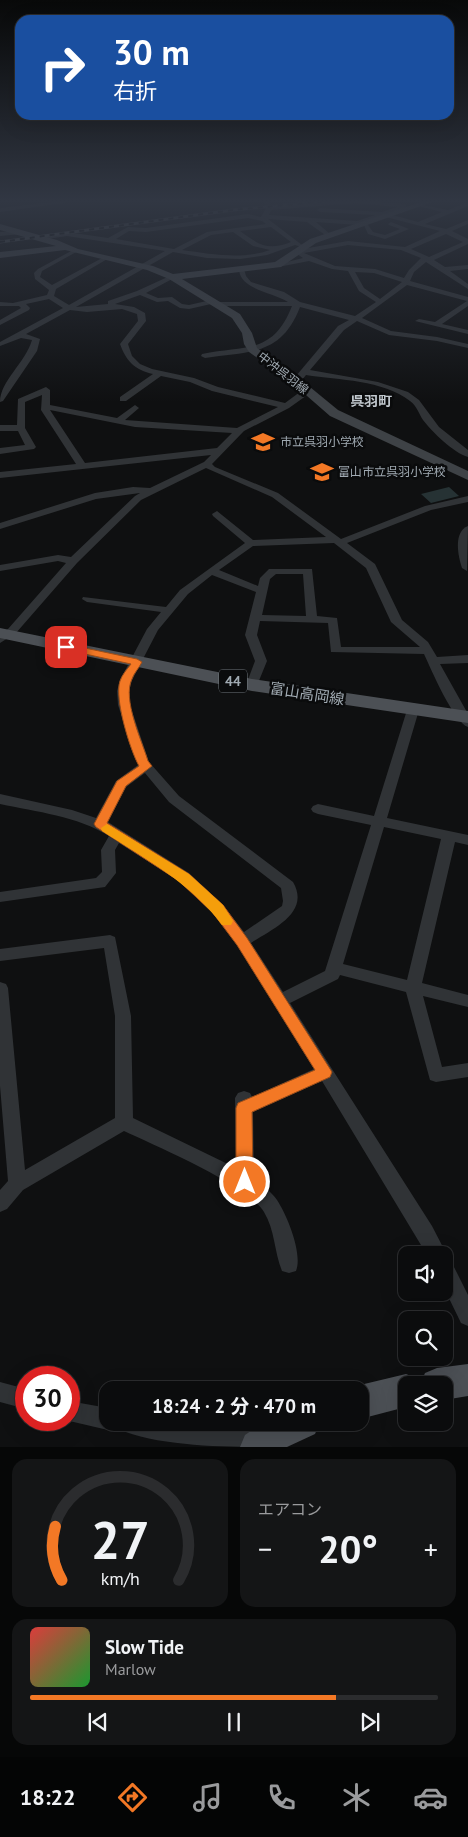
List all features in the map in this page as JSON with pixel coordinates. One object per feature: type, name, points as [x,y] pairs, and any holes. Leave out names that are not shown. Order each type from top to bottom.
[{"type":"main road","name":"中沖呉羽線","points":[[147,268],[172,276],[232,313],[240,320],[248,333],[249,344],[253,350],[295,380],[334,413],[468,476]]},
{"type":"main road","points":[[172,276],[257,268]]},
{"type":"main road","name":"富山高岡線","points":[[2,636],[252,685],[466,719]]},
{"type":"main road","points":[[453,1382],[468,1380]]},
{"type":"main road","points":[[369,1400],[398,1393]]},
{"type":"main road","points":[[263,1443],[286,1431]]},
{"type":"street","points":[[44,268],[38,272],[37,278],[52,288]]},
{"type":"street","points":[[52,288],[89,268]]},
{"type":"street","points":[[0,344],[20,335],[140,268]]},
{"type":"street","points":[[240,268],[243,270],[243,276],[249,283],[281,294],[297,304]]},
{"type":"street","points":[[333,268],[376,271],[468,301]]},
{"type":"street","points":[[295,380],[341,328],[381,302],[407,282],[411,271],[416,268]]},
{"type":"street","points":[[444,269],[456,268]]},
{"type":"street","points":[[444,269],[465,281],[468,287]]},
{"type":"street","points":[[351,270],[356,284],[362,291],[381,302]]},
{"type":"street","points":[[104,306],[140,293],[172,276]]},
{"type":"street","points":[[50,297],[52,288]]},
{"type":"street","points":[[140,293],[157,300]]},
{"type":"street","points":[[0,304],[8,306],[50,297],[69,308],[104,306],[129,308],[140,313],[142,318],[125,343],[126,352],[140,367],[194,380],[215,389],[286,406]]},
{"type":"street","points":[[147,302],[169,299],[180,306],[189,307],[213,303],[297,304],[356,318],[390,333],[407,336],[437,339],[465,345],[468,334],[421,319],[407,336]]},
{"type":"street","points":[[436,324],[468,301]]},
{"type":"street","points":[[0,322],[26,308],[20,304]]},
{"type":"street","points":[[206,356],[253,350],[272,342],[294,317],[297,304]]},
{"type":"street","points":[[129,308],[138,305]]},
{"type":"street","points":[[0,316],[14,315]]},
{"type":"street","points":[[0,399],[34,351],[36,339],[20,335]]},
{"type":"street","points":[[304,372],[380,385],[407,394],[438,430],[468,454]]},
{"type":"street","points":[[123,399],[160,373]]},
{"type":"street","points":[[0,451],[31,448],[21,428],[21,401],[46,390],[45,407],[49,416],[80,461],[81,467]]},
{"type":"street","points":[[2,636],[73,561],[134,502],[150,491],[178,480],[207,464],[218,450],[239,431],[286,406],[307,391]]},
{"type":"street","points":[[45,407],[147,425],[239,431]]},
{"type":"street","points":[[118,421],[135,408]]},
{"type":"street","points":[[0,428],[21,428]]},
{"type":"street","points":[[0,474],[81,467],[218,450]]},
{"type":"street","points":[[207,464],[212,469],[275,495],[371,566],[397,622],[424,644],[466,719]]},
{"type":"street","points":[[0,526],[104,494],[150,491]]},
{"type":"street","points":[[242,941],[282,914],[290,906],[288,886],[174,798],[143,763],[124,705],[123,691],[126,680],[153,629],[167,610],[184,592],[211,570],[251,543],[337,542],[428,508],[468,499]]},
{"type":"street","points":[[217,514],[251,543]]},
{"type":"street","points":[[467,568],[461,549],[468,529]]},
{"type":"street","points":[[0,568],[58,558],[73,561]]},
{"type":"street","points":[[211,570],[262,591]]},
{"type":"street","points":[[252,685],[261,661],[251,635],[265,578],[273,571],[308,571],[312,619]]},
{"type":"street","points":[[87,599],[167,610]]},
{"type":"street","points":[[255,618],[333,620],[335,650],[468,659]]},
{"type":"street","points":[[279,1001],[332,975],[413,710]]},
{"type":"street","points":[[100,824],[121,784],[146,766]]},
{"type":"street","points":[[0,799],[72,815],[100,824],[184,877],[218,909],[242,941],[382,1162],[432,1246]]},
{"type":"street","points":[[318,808],[468,840]]},
{"type":"street","points":[[0,897],[100,883],[109,873],[108,850],[117,834]]},
{"type":"street","points":[[449,836],[413,987],[436,1075],[468,1070]]},
{"type":"street","points":[[0,955],[110,941],[123,1016],[124,1122]]},
{"type":"street","points":[[334,968],[468,1001]]},
{"type":"street","points":[[0,988],[17,1184]]},
{"type":"street","points":[[245,1182],[244,1103],[325,1072]]},
{"type":"street","points":[[124,1122],[245,1182],[270,1204],[282,1229],[289,1264]]},
{"type":"street","points":[[0,1203],[17,1184],[124,1122]]},
{"type":"street","points":[[453,1286],[468,1316]]},
{"type":"street","points":[[0,1392],[15,1396]]},
{"type":"street","points":[[80,1413],[99,1417]]},
{"type":"street","points":[[170,1431],[263,1443]]},
{"type":"shaded area","points":[[449,487],[459,496],[431,503],[421,494]]},
{"type":"slow traffic","points":[[107,828],[184,877],[218,909],[227,921]]},
{"type":"place","name":"市立呉羽小学校","points":[[263,442]]},
{"type":"place","name":"富山市立呉羽小学校","points":[[322,472]]},
{"type":"district","name":"呉羽町","points":[[371,401]]},
{"type":"route","points":[[66,647],[137,662],[126,680],[123,691],[124,705],[143,763],[146,766],[121,784],[100,824],[138,846],[184,877],[218,909],[242,941],[325,1072],[244,1108],[245,1182]]}]
